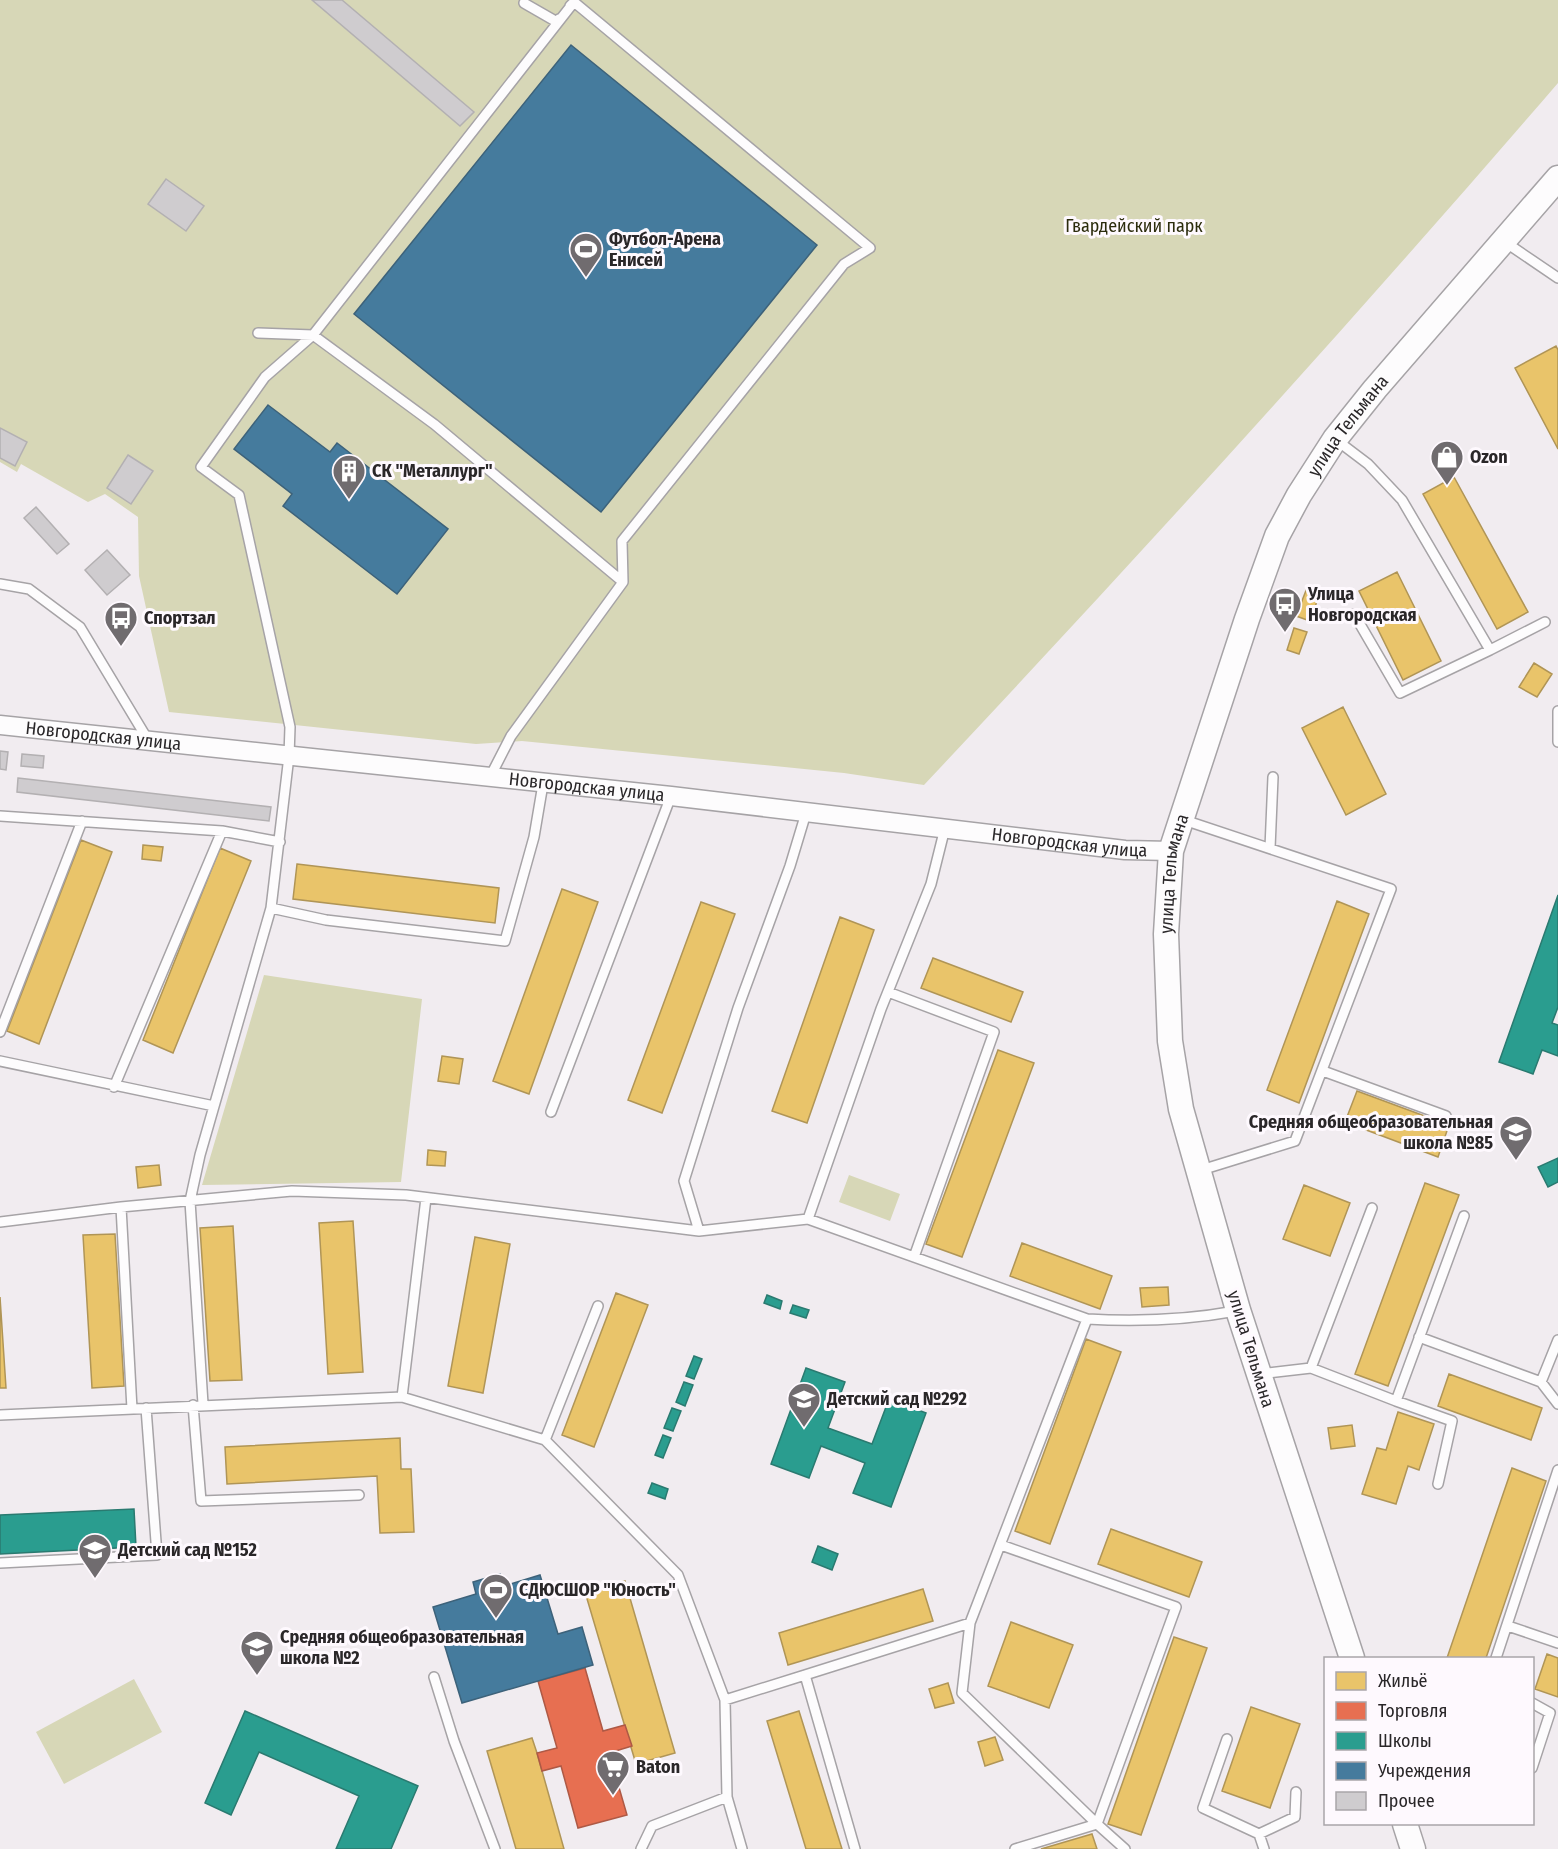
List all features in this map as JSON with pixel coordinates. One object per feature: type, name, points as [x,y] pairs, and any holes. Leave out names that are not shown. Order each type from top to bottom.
[{"type":"main road","name":"улица Тельмана","points":[[1351,1657],[1239,1310],[1181,1109],[1170,1041],[1166,934],[1171,851],[1179,818],[1191,794],[1247,619],[1277,536],[1299,495],[1335,439],[1558,178]]},
{"type":"main road","points":[[1405,1825],[1413,1849]]},
{"type":"street","name":"Новгородская улица","points":[[0,725],[671,796],[1125,850],[1171,851]]},
{"type":"lane","points":[[203,1404],[190,1200],[214,1106],[272,908],[289,756],[290,727],[239,495],[201,467],[265,377],[313,335],[556,22],[574,2],[870,248],[844,264],[622,541],[623,582],[511,736],[490,777]]},
{"type":"lane","points":[[524,3],[556,22]]},
{"type":"lane","points":[[1504,241],[1558,278]]},
{"type":"lane","points":[[258,333],[313,335],[434,424],[623,582]]},
{"type":"lane","points":[[1335,439],[1368,464],[1402,500],[1490,650]]},
{"type":"lane","points":[[0,584],[29,589],[80,627],[149,741]]},
{"type":"lane","points":[[1354,614],[1400,693],[1545,621]]},
{"type":"lane","points":[[1558,711],[1558,742]]},
{"type":"lane","points":[[1270,848],[1273,777]]},
{"type":"lane","points":[[272,908],[326,920],[505,941],[534,837],[543,784]]},
{"type":"lane","points":[[551,1112],[671,796]]},
{"type":"lane","points":[[699,1231],[684,1182],[738,1008],[790,866],[806,813]]},
{"type":"lane","points":[[0,816],[222,831],[280,842]]},
{"type":"lane","points":[[1179,818],[1391,889],[1295,1142],[1198,1171]]},
{"type":"lane","points":[[0,1032],[82,821]]},
{"type":"lane","points":[[808,1219],[888,992],[932,884],[945,828]]},
{"type":"lane","points":[[114,1087],[222,831]]},
{"type":"lane","points":[[888,992],[994,1032],[914,1257]]},
{"type":"lane","points":[[0,1061],[114,1087],[214,1106]]},
{"type":"lane","points":[[1323,1071],[1446,1116]]},
{"type":"lane","points":[[0,1222],[121,1207],[292,1191],[426,1198],[699,1231],[808,1219],[1087,1319],[1129,1321],[1181,1318],[1239,1310]]},
{"type":"lane","points":[[402,1397],[426,1198]]},
{"type":"lane","points":[[121,1207],[132,1409]]},
{"type":"lane","points":[[1311,1368],[1372,1208]]},
{"type":"lane","points":[[1396,1401],[1464,1216]]},
{"type":"lane","points":[[545,1440],[598,1306]]},
{"type":"lane","points":[[1087,1319],[970,1623],[962,1693],[1125,1849]]},
{"type":"lane","points":[[1419,1337],[1541,1382],[1558,1404]]},
{"type":"lane","points":[[1541,1382],[1558,1340]]},
{"type":"lane","points":[[1259,1374],[1311,1368],[1452,1421],[1438,1484]]},
{"type":"lane","points":[[0,1415],[203,1404],[402,1397],[545,1440],[678,1575],[725,1700],[728,1797],[742,1849]]},
{"type":"lane","points":[[192,1405],[201,1501],[359,1495]]},
{"type":"lane","points":[[0,1563],[157,1555],[146,1408]]},
{"type":"lane","points":[[1497,1657],[1558,1470]]},
{"type":"lane","points":[[1001,1545],[1176,1607],[1097,1824]]},
{"type":"lane","points":[[725,1700],[970,1623]]},
{"type":"lane","points":[[1508,1626],[1558,1643]]},
{"type":"lane","points":[[805,1675],[855,1849]]},
{"type":"lane","points":[[434,1677],[454,1741],[495,1849]]},
{"type":"lane","points":[[1534,1704],[1550,1713],[1534,1765]]},
{"type":"lane","points":[[1227,1739],[1203,1808],[1258,1834],[1264,1849]]},
{"type":"lane","points":[[1258,1834],[1294,1817],[1296,1792]]},
{"type":"lane","points":[[641,1849],[652,1826],[728,1797]]},
{"type":"lane","points":[[1015,1849],[1097,1824]]},
{"type":"green space","name":"Гвардейский парк","points":[[0,0],[1558,0],[1558,83],[1245,437],[924,785],[844,773],[522,741],[476,744],[169,712],[139,576],[138,517],[105,494],[88,502],[21,464],[17,472],[0,462]]},
{"type":"green space","points":[[264,975],[422,999],[401,1182],[202,1185]]},
{"type":"green space","points":[[849,1175],[900,1194],[890,1221],[839,1202]]},
{"type":"green space","points":[[134,1679],[162,1732],[64,1784],[36,1732]]},
{"type":"building: Жильё","points":[[1556,346],[1558,350],[1558,449],[1515,368]]},
{"type":"building: Жильё","points":[[1454,477],[1528,612],[1497,629],[1423,494]]},
{"type":"building: Жильё","points":[[1397,572],[1441,661],[1403,680],[1359,591]]},
{"type":"building: Жильё","points":[[1307,588],[1320,593],[1310,621],[1296,616]]},
{"type":"building: Жильё","points":[[1294,628],[1307,632],[1299,654],[1287,650]]},
{"type":"building: Жильё","points":[[1534,663],[1552,674],[1537,697],[1519,687]]},
{"type":"building: Жильё","points":[[1343,707],[1386,794],[1346,815],[1302,728]]},
{"type":"building: Жильё","points":[[81,840],[112,852],[39,1044],[7,1031]]},
{"type":"building: Жильё","points":[[143,845],[163,847],[161,861],[142,859]]},
{"type":"building: Жильё","points":[[220,848],[251,861],[173,1053],[143,1040]]},
{"type":"building: Жильё","points":[[297,864],[499,888],[495,923],[293,899]]},
{"type":"building: Жильё","points":[[562,889],[598,902],[529,1094],[493,1081]]},
{"type":"building: Жильё","points":[[1337,901],[1369,914],[1299,1103],[1267,1090]]},
{"type":"building: Жильё","points":[[701,902],[735,914],[662,1113],[628,1100]]},
{"type":"building: Жильё","points":[[840,917],[874,930],[807,1123],[772,1111]]},
{"type":"building: Жильё","points":[[933,958],[1023,992],[1011,1022],[921,988]]},
{"type":"building: Жильё","points":[[998,1050],[1034,1063],[962,1257],[926,1244]]},
{"type":"building: Жильё","points":[[442,1056],[463,1059],[459,1084],[438,1081]]},
{"type":"building: Жильё","points":[[1357,1091],[1449,1125],[1438,1157],[1345,1122]]},
{"type":"building: Жильё","points":[[428,1150],[446,1152],[445,1166],[427,1165]]},
{"type":"building: Жильё","points":[[159,1165],[161,1185],[138,1188],[136,1167]]},
{"type":"building: Жильё","points":[[1425,1183],[1459,1195],[1388,1386],[1355,1374]]},
{"type":"building: Жильё","points":[[1304,1185],[1350,1203],[1330,1256],[1283,1239]]},
{"type":"building: Жильё","points":[[353,1221],[363,1372],[328,1374],[319,1223]]},
{"type":"building: Жильё","points":[[233,1226],[242,1380],[210,1381],[200,1228]]},
{"type":"building: Жильё","points":[[115,1234],[124,1386],[92,1388],[83,1235]]},
{"type":"building: Жильё","points":[[475,1237],[510,1244],[483,1393],[448,1386]]},
{"type":"building: Жильё","points":[[1022,1243],[1112,1276],[1100,1309],[1010,1276]]},
{"type":"building: Жильё","points":[[1168,1287],[1169,1305],[1142,1307],[1140,1288]]},
{"type":"building: Жильё","points":[[616,1293],[648,1305],[594,1447],[562,1435]]},
{"type":"building: Жильё","points":[[0,1297],[6,1388],[0,1388]]},
{"type":"building: Жильё","points":[[1086,1339],[1121,1352],[1050,1544],[1015,1531]]},
{"type":"building: Жильё","points":[[1449,1374],[1542,1408],[1531,1440],[1438,1406]]},
{"type":"building: Жильё","points":[[1398,1412],[1434,1424],[1419,1470],[1408,1466],[1396,1504],[1362,1494],[1377,1448],[1386,1450]]},
{"type":"building: Жильё","points":[[1352,1425],[1355,1446],[1331,1449],[1328,1428]]},
{"type":"building: Жильё","points":[[400,1438],[401,1469],[411,1469],[414,1532],[380,1533],[377,1476],[227,1484],[225,1447]]},
{"type":"building: Жильё","points":[[1512,1468],[1546,1481],[1486,1657],[1447,1657]]},
{"type":"building: Жильё","points":[[1111,1529],[1202,1562],[1189,1597],[1098,1564]]},
{"type":"building: Жильё","points":[[625,1581],[675,1753],[636,1764],[585,1592]]},
{"type":"building: Жильё","points":[[923,1589],[933,1621],[788,1665],[779,1633]]},
{"type":"building: Жильё","points":[[1011,1622],[1073,1645],[1049,1708],[988,1686]]},
{"type":"building: Жильё","points":[[1174,1637],[1207,1648],[1141,1835],[1108,1824]]},
{"type":"building: Жильё","points":[[1547,1654],[1558,1658],[1558,1697],[1535,1689]]},
{"type":"building: Жильё","points":[[948,1683],[954,1703],[935,1708],[929,1689]]},
{"type":"building: Жильё","points":[[1251,1707],[1300,1724],[1270,1808],[1222,1791]]},
{"type":"building: Жильё","points":[[799,1711],[842,1849],[806,1849],[767,1721]]},
{"type":"building: Жильё","points":[[995,1737],[1003,1760],[985,1766],[978,1742]]},
{"type":"building: Жильё","points":[[532,1738],[564,1849],[516,1849],[487,1751]]},
{"type":"building: Жильё","points":[[1092,1834],[1097,1849],[1041,1849]]},
{"type":"building: Торговля","points":[[585,1668],[603,1731],[625,1725],[632,1746],[609,1753],[627,1815],[578,1828],[561,1766],[542,1771],[537,1753],[557,1748],[538,1681]]},
{"type":"building: Школы","points":[[1558,895],[1558,1007],[1552,1023],[1558,1025],[1558,1056],[1542,1050],[1533,1074],[1499,1062]]},
{"type":"building: Школы","points":[[1558,1158],[1558,1182],[1548,1187],[1538,1167]]},
{"type":"building: Школы","points":[[767,1295],[782,1301],[780,1309],[764,1303]]},
{"type":"building: Школы","points":[[793,1305],[809,1310],[806,1318],[790,1313]]},
{"type":"building: Школы","points":[[694,1356],[702,1359],[694,1379],[686,1376]]},
{"type":"building: Школы","points":[[806,1368],[845,1382],[828,1428],[872,1444],[889,1399],[926,1413],[891,1507],[853,1493],[865,1463],[821,1446],[809,1478],[771,1464]]},
{"type":"building: Школы","points":[[684,1382],[693,1385],[685,1406],[676,1402]]},
{"type":"building: Школы","points":[[672,1408],[681,1411],[673,1431],[664,1428]]},
{"type":"building: Школы","points":[[663,1435],[671,1438],[663,1458],[655,1455]]},
{"type":"building: Школы","points":[[652,1483],[668,1489],[665,1499],[648,1493]]},
{"type":"building: Школы","points":[[134,1509],[136,1547],[0,1554],[0,1515]]},
{"type":"building: Школы","points":[[818,1546],[838,1554],[832,1570],[812,1562]]},
{"type":"building: Школы","points":[[245,1711],[418,1786],[391,1849],[336,1849],[359,1796],[259,1752],[231,1815],[205,1803]]},
{"type":"building: Учреждения","name":"Футбол-Арена Енисей","points":[[571,45],[817,245],[601,512],[354,314]]},
{"type":"building: Учреждения","name":"СК \"Металлург\"","points":[[268,405],[330,452],[337,443],[448,529],[397,594],[283,506],[292,494],[234,449]]},
{"type":"building: Учреждения","points":[[500,1574],[504,1586],[540,1575],[558,1634],[582,1627],[593,1665],[462,1703],[433,1607],[476,1594],[473,1582]]},
{"type":"building: Прочее","points":[[312,0],[342,0],[474,112],[460,126]]},
{"type":"building: Прочее","points":[[166,179],[204,206],[186,231],[148,204]]},
{"type":"building: Прочее","points":[[0,428],[27,442],[15,466],[0,458]]},
{"type":"building: Прочее","points":[[128,455],[153,471],[131,504],[107,488]]},
{"type":"building: Прочее","points":[[36,507],[69,544],[57,554],[24,518]]},
{"type":"building: Прочее","points":[[107,550],[130,575],[107,595],[85,570]]},
{"type":"building: Прочее","points":[[0,751],[8,752],[6,770],[0,769]]},
{"type":"building: Прочее","points":[[22,754],[44,756],[43,768],[21,766]]},
{"type":"building: Прочее","points":[[18,778],[271,807],[269,821],[17,792]]},
{"type":"place","name":"Футбол-Арена Енисей","points":[[586,278]]},
{"type":"place","name":"Ozon","points":[[1447,486]]},
{"type":"place","name":"СК \"Металлург\"","points":[[349,500]]},
{"type":"place","name":"Улица Новгородская","points":[[1285,633]]},
{"type":"place","name":"Спортзал","points":[[121,647]]},
{"type":"place","name":"Средняя общеобразовательная школа №85","points":[[1516,1161]]},
{"type":"place","name":"Детский сад №292","points":[[804,1428]]},
{"type":"place","name":"Детский сад №152","points":[[95,1579]]},
{"type":"place","name":"СДЮСШОР \"Юность\"","points":[[496,1619]]},
{"type":"place","name":"Средняя общеобразовательная школа №2","points":[[257,1676]]},
{"type":"place","name":"Baton","points":[[613,1796]]}]
